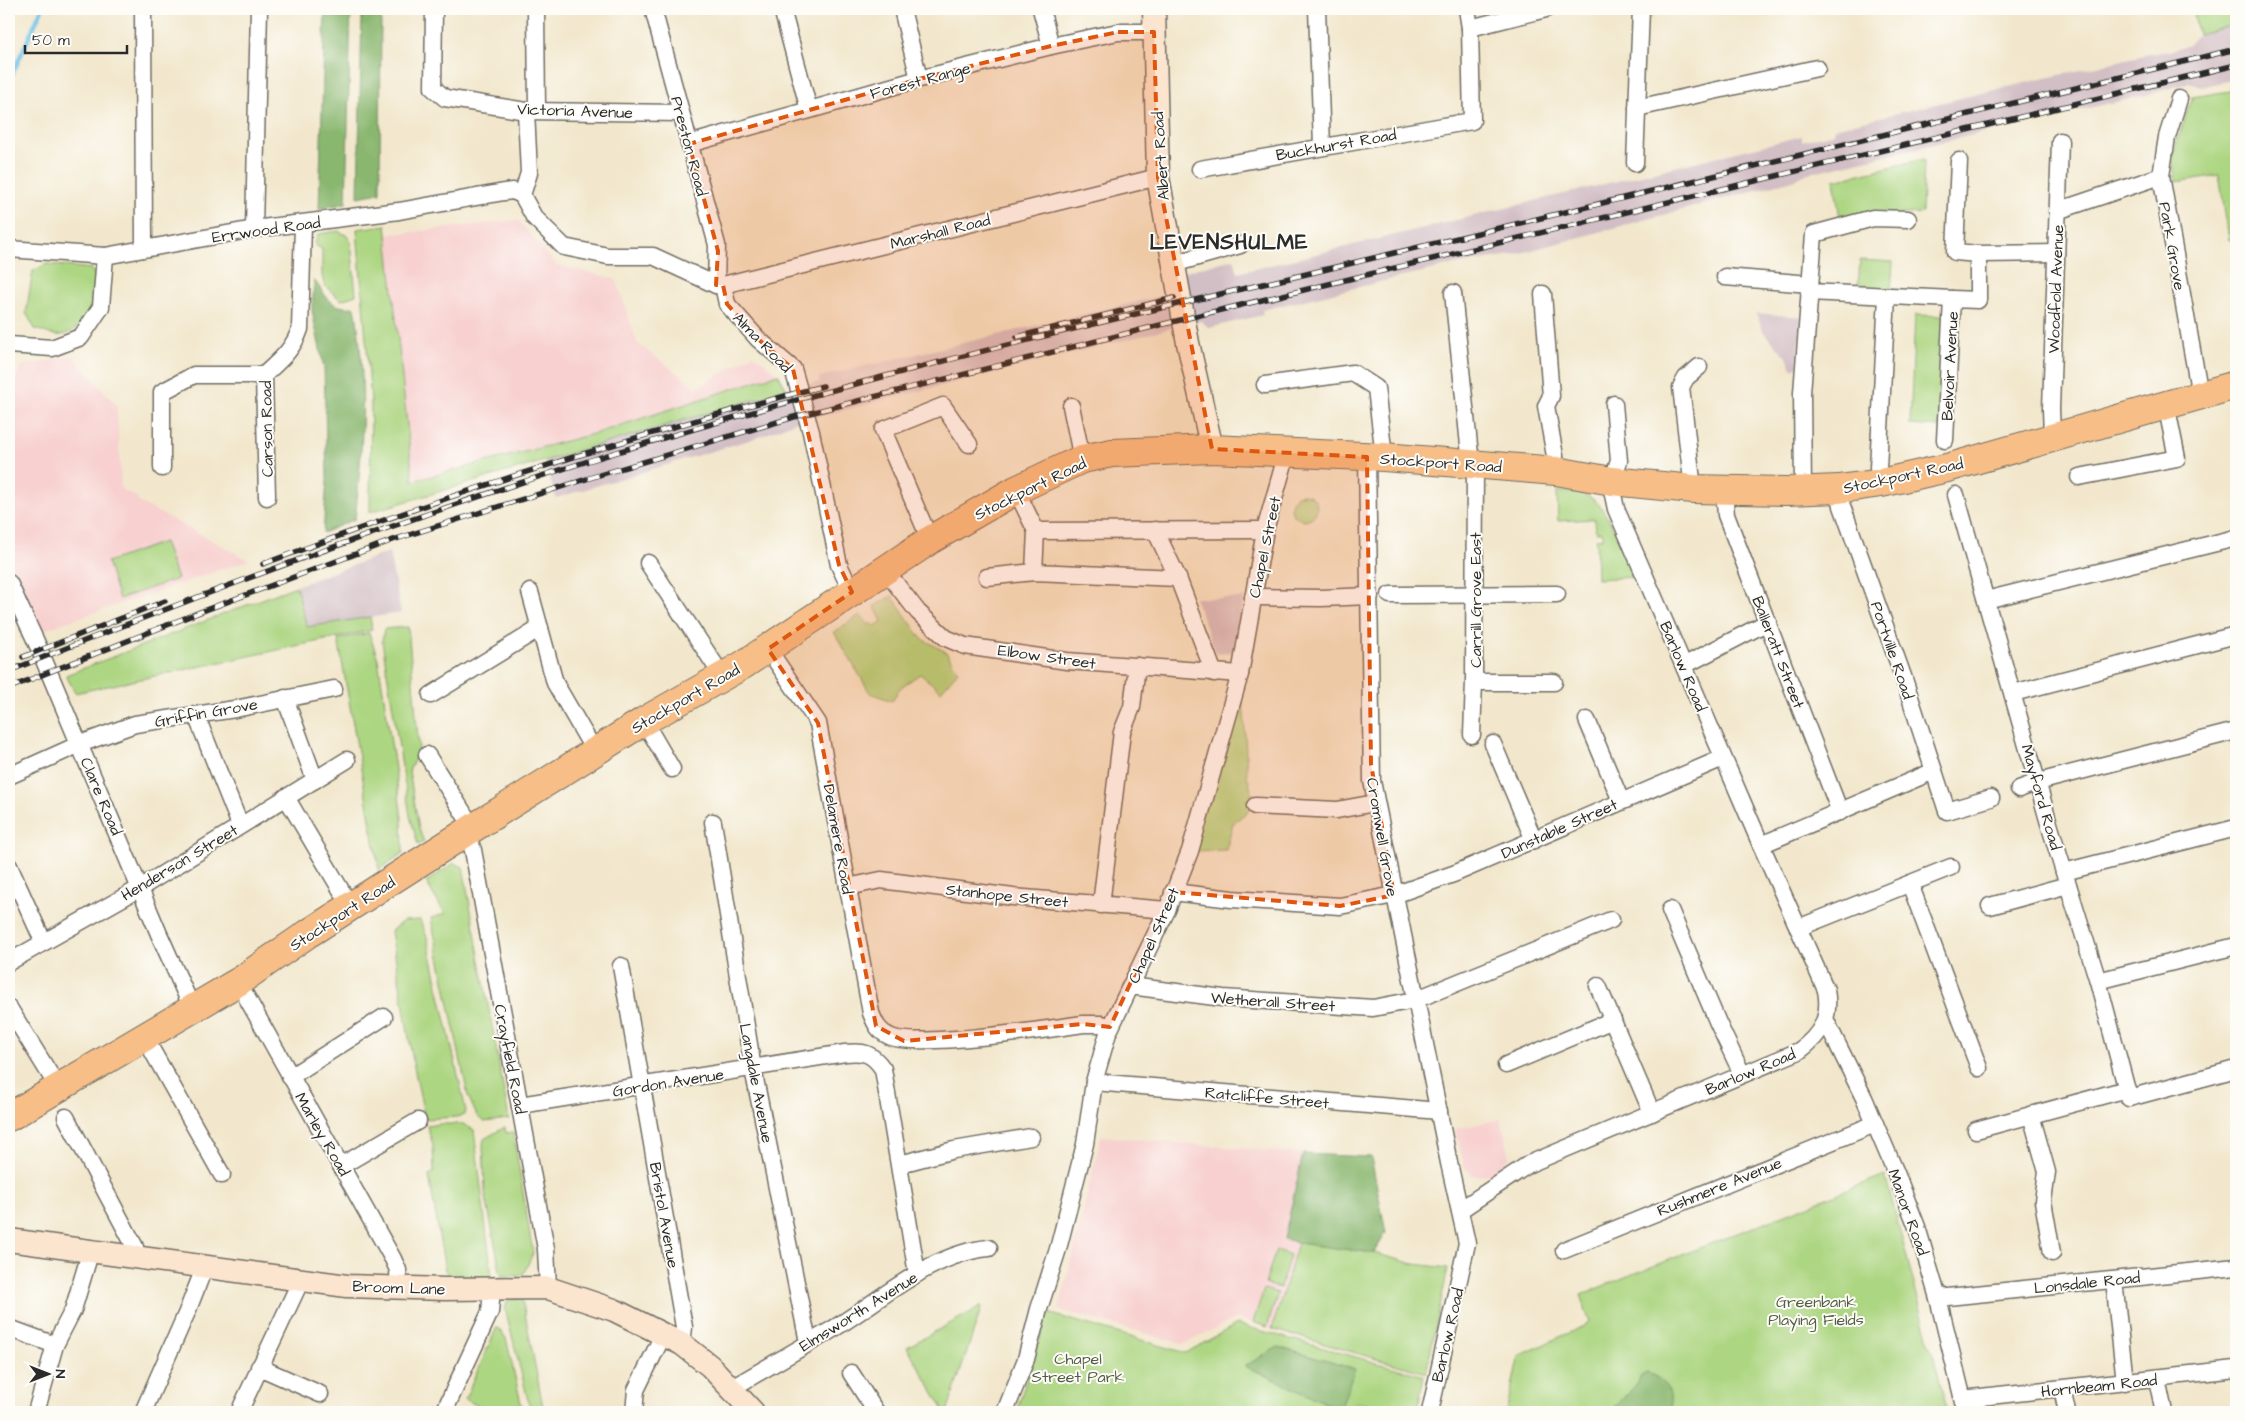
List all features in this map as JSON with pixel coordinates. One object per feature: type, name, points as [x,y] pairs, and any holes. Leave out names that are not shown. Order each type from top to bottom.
[{"type":"highway","name":"Stockport Road","points":[[9,1117],[238,982],[309,933],[470,830],[644,721],[768,649],[930,540],[1016,490],[1082,459],[1112,453],[1212,448],[1376,457],[1553,470],[1612,481],[1692,489],[1839,489],[1880,483],[1947,468],[2052,436],[2236,385]]},
{"type":"main road","name":"Albert Road","points":[[1154,9],[1158,177],[1173,264],[1212,448]]},
{"type":"main road","name":"Broom Lane","points":[[9,1240],[346,1286],[399,1289],[539,1288],[614,1310],[672,1339],[710,1366],[753,1412]]},
{"type":"street","points":[[143,9],[144,248]]},
{"type":"street","points":[[254,229],[259,9]]},
{"type":"street","name":"Victoria Avenue","points":[[434,9],[433,88],[445,98],[532,110],[681,113]]},
{"type":"street","points":[[536,9],[529,173],[522,195],[534,217],[564,247],[608,256],[653,256],[720,285]]},
{"type":"street","name":"Preston Road","points":[[653,9],[718,251],[720,285]]},
{"type":"street","points":[[782,9],[809,110]]},
{"type":"street","points":[[902,9],[919,79]]},
{"type":"street","points":[[1041,9],[1051,46]]},
{"type":"street","points":[[1316,9],[1322,146]]},
{"type":"street","points":[[1467,9],[1470,28],[1546,9]]},
{"type":"street","points":[[1635,163],[1641,9]]},
{"type":"street","name":"Buckhurst Road","points":[[1200,169],[1472,121],[1470,28]]},
{"type":"street","name":"Forest Range","points":[[689,144],[919,79],[1051,46],[1118,32],[1154,32]]},
{"type":"street","points":[[1637,108],[1817,68]]},
{"type":"street","name":"Park Grove","points":[[2179,98],[2167,138],[2161,176],[2200,395]]},
{"type":"street","name":"Woodfold Avenue","points":[[2052,436],[2051,409],[2060,141]]},
{"type":"street","points":[[1959,161],[1955,252],[1978,254],[2056,253]]},
{"type":"street","points":[[2057,211],[2161,176]]},
{"type":"street","name":"Marshall Road","points":[[720,285],[1158,177]]},
{"type":"street","name":"Errwood Road","points":[[9,253],[105,256],[254,229],[399,211],[504,192],[513,191],[522,195]]},
{"type":"street","points":[[1803,490],[1802,393],[1814,234],[1874,218],[1908,219]]},
{"type":"street","name":"Carson Road","points":[[267,497],[264,375],[287,354],[295,343],[300,329],[302,224]]},
{"type":"street","points":[[1173,264],[1240,245]]},
{"type":"street","name":"Belvoir Avenue","points":[[1945,440],[1952,299],[1978,300],[1978,254]]},
{"type":"street","points":[[9,345],[52,348],[81,337],[101,307],[105,256]]},
{"type":"street","points":[[1725,276],[1887,296],[1952,299]]},
{"type":"street","name":"Alma Road","points":[[720,285],[727,304],[758,339],[793,369],[810,432],[840,565],[852,592]]},
{"type":"street","name":"Carrill Grove East","points":[[1452,293],[1473,464],[1475,594],[1472,735]]},
{"type":"street","points":[[1543,294],[1551,396],[1546,406],[1555,456],[1553,470]]},
{"type":"street","points":[[1880,483],[1878,468],[1887,296]]},
{"type":"street","points":[[1692,489],[1681,387],[1686,378],[1699,367]]},
{"type":"street","name":"Cromwell Grove","points":[[1264,385],[1352,373],[1376,388],[1376,457],[1370,596],[1371,764],[1375,803],[1460,1210]]},
{"type":"street","points":[[162,468],[162,392],[194,375],[264,375]]},
{"type":"street","points":[[1612,481],[1619,461],[1614,404]]},
{"type":"street","points":[[2079,478],[2177,458],[2166,404]]},
{"type":"street","points":[[930,540],[883,430],[943,406],[969,444]]},
{"type":"street","points":[[1071,406],[1082,459]]},
{"type":"street","name":"Chapel Street","points":[[1005,1412],[1026,1358],[1058,1249],[1085,1144],[1094,1082],[1110,1027],[1166,910],[1190,851],[1240,674],[1265,530],[1287,453]]},
{"type":"street","name":"Barlow Road","points":[[1430,1412],[1467,1243],[1460,1210],[1529,1164],[1799,1051],[1816,1037],[1826,1020],[1828,1012],[1826,990],[1723,758],[1685,665],[1616,509],[1612,494],[1612,481]]},
{"type":"street","name":"Portville Road","points":[[1839,489],[1842,506],[1947,811],[1991,798]]},
{"type":"street","points":[[1016,490],[1036,531],[1034,572]]},
{"type":"street","name":"Balleratt Street","points":[[1724,490],[1726,515],[1840,812]]},
{"type":"street","name":"Mayford Road","points":[[1956,496],[2066,879],[2098,981],[2128,1093]]},
{"type":"street","points":[[1155,530],[1178,578],[1214,673]]},
{"type":"street","points":[[1036,531],[1265,530]]},
{"type":"street","points":[[1986,600],[2236,538]]},
{"type":"street","points":[[648,562],[723,676]]},
{"type":"street","name":"Elbow Street","points":[[885,570],[918,612],[946,638],[965,646],[1067,661],[1240,674]]},
{"type":"street","points":[[987,577],[1034,572],[1178,578]]},
{"type":"street","name":"Clare Road","points":[[9,582],[193,1010]]},
{"type":"street","points":[[530,592],[555,683],[595,752]]},
{"type":"street","points":[[1390,596],[1557,594]]},
{"type":"street","points":[[1253,597],[1321,598],[1370,596]]},
{"type":"street","points":[[1685,665],[1768,622]]},
{"type":"street","points":[[431,696],[540,628]]},
{"type":"street","points":[[2013,693],[2236,635]]},
{"type":"street","name":"Delamere Road","points":[[768,649],[818,723],[871,1012],[876,1026],[888,1036],[904,1041],[1083,1024],[1102,1024],[1110,1027]]},
{"type":"street","points":[[1101,905],[1122,732],[1132,707],[1137,666]]},
{"type":"street","points":[[1474,682],[1554,682]]},
{"type":"street","name":"Griffin Grove","points":[[9,776],[80,744],[135,724],[196,716],[334,688]]},
{"type":"street","points":[[284,698],[315,780]]},
{"type":"street","points":[[196,716],[240,825]]},
{"type":"street","points":[[1587,720],[1621,801]]},
{"type":"street","points":[[644,721],[672,769]]},
{"type":"street","points":[[2019,790],[2038,782],[2236,731]]},
{"type":"street","points":[[1493,744],[1534,840]]},
{"type":"street","name":"Crayfield Road","points":[[427,755],[470,830],[546,1249],[539,1288]]},
{"type":"street","name":"Dunstable Street","points":[[1173,892],[1232,899],[1340,906],[1394,894],[1456,873],[1723,758]]},
{"type":"street","name":"Henderson Street","points":[[9,962],[43,941],[140,888],[347,760]]},
{"type":"street","points":[[1761,845],[1934,771]]},
{"type":"street","points":[[286,797],[351,906]]},
{"type":"street","points":[[1255,806],[1336,810],[1375,803]]},
{"type":"street","name":"Langdale Avenue","points":[[712,822],[753,1069],[808,1342]]},
{"type":"street","points":[[1990,906],[2066,879],[2236,828]]},
{"type":"street","points":[[9,866],[43,941]]},
{"type":"street","points":[[1798,928],[1951,867]]},
{"type":"street","name":"Stanhope Street","points":[[848,886],[881,880],[1101,905],[1166,910]]},
{"type":"street","points":[[1910,884],[1979,1068]]},
{"type":"street","points":[[1670,910],[1714,1015],[1742,1074]]},
{"type":"street","name":"Wetherall Street","points":[[1130,986],[1223,998],[1373,1008],[1415,1000],[1611,920]]},
{"type":"street","points":[[2098,981],[2236,946]]},
{"type":"street","name":"Bristol Avenue","points":[[621,966],[684,1327],[672,1339]]},
{"type":"street","name":"Marley Road","points":[[238,982],[394,1259],[398,1270],[399,1289]]},
{"type":"street","points":[[1598,986],[1652,1112]]},
{"type":"street","points":[[9,1008],[59,1089]]},
{"type":"street","points":[[290,1077],[384,1017]]},
{"type":"street","points":[[1506,1065],[1612,1020]]},
{"type":"street","name":"Manor Road","points":[[1826,1020],[1875,1124],[1917,1227],[1938,1298],[1964,1405]]},
{"type":"street","points":[[145,1038],[222,1174]]},
{"type":"street","name":"Gordon Avenue","points":[[520,1105],[753,1069],[844,1052],[857,1052],[875,1057],[884,1069],[900,1164]]},
{"type":"street","points":[[1976,1130],[2031,1115],[2236,1070]]},
{"type":"street","name":"Ratcliffe Street","points":[[1094,1082],[1439,1111]]},
{"type":"street","points":[[2031,1115],[2047,1172],[2043,1201],[2052,1253]]},
{"type":"street","points":[[66,1117],[135,1247],[134,1256]]},
{"type":"street","points":[[341,1166],[418,1122]]},
{"type":"street","name":"Rushmere Avenue","points":[[1564,1250],[1875,1124]]},
{"type":"street","points":[[917,1274],[900,1164],[954,1150],[1031,1137]]},
{"type":"street","name":"Elmsworth Avenue","points":[[732,1388],[834,1328],[917,1274],[968,1250],[989,1248]]},
{"type":"street","points":[[36,1412],[55,1345],[73,1310],[91,1250]]},
{"type":"street","points":[[143,1412],[191,1303],[205,1266]]},
{"type":"street","name":"Lonsdale Road","points":[[1938,1298],[2236,1268]]},
{"type":"street","points":[[239,1412],[300,1280]]},
{"type":"street","points":[[2114,1280],[2125,1382]]},
{"type":"street","points":[[444,1412],[490,1312],[487,1289]]},
{"type":"street","points":[[9,1328],[55,1345]]},
{"type":"street","points":[[634,1412],[636,1390],[672,1339]]},
{"type":"street","points":[[259,1368],[320,1394]]},
{"type":"street","name":"Hornbeam Road","points":[[1964,1405],[2062,1389],[2236,1369]]},
{"type":"street","points":[[851,1373],[876,1412]]},
{"type":"street","points":[[2157,1379],[2164,1412]]},
{"type":"street","points":[[2062,1389],[2067,1412]]},
{"type":"highlighted area","points":[[1118,32],[1154,32],[1158,177],[1212,449],[1367,457],[1371,764],[1394,895],[1340,906],[1173,892],[1110,1027],[1083,1024],[904,1041],[876,1026],[818,723],[768,649],[852,592],[839,565],[793,369],[758,339],[727,304],[723,285],[716,285],[718,251],[689,144],[919,79],[1051,46]]},
{"type":"shaded area","points":[[2236,25],[2236,79],[2201,87],[2189,82],[2154,93],[1805,174],[1797,179],[1521,253],[1447,266],[1262,310],[1263,315],[1209,328],[1201,321],[795,422],[759,437],[556,498],[540,448],[597,433],[778,374],[788,390],[819,382],[819,377],[1187,290],[1183,272],[1234,259],[1238,273],[1802,136],[1802,141],[1834,133],[1834,128],[2148,54],[2170,51],[2189,44],[2198,34]]},
{"type":"shaded area","points":[[518,220],[556,265],[616,279],[637,343],[697,388],[754,354],[778,374],[597,433],[413,481],[386,235]]},
{"type":"shaded area","points":[[1756,313],[1801,317],[1798,366],[1793,369],[1787,357],[1764,333]]},
{"type":"shaded area","points":[[73,356],[117,406],[121,489],[138,498],[137,501],[249,560],[43,630],[9,559],[9,401],[21,366]]},
{"type":"shaded area","points":[[389,552],[401,613],[307,627],[296,586]]},
{"type":"shaded area","points":[[1195,598],[1244,598],[1233,652],[1216,653]]},
{"type":"shaded area","points":[[1501,1119],[1510,1157],[1490,1174],[1474,1176],[1464,1167],[1455,1129]]},
{"type":"shaded area","points":[[1101,1136],[1303,1154],[1371,1157],[1386,1233],[1374,1253],[1414,1264],[1448,1268],[1426,1373],[1236,1318],[1184,1344],[1059,1310]]},
{"type":"green space","points":[[325,9],[351,9],[346,203],[319,209]]},
{"type":"green space","points":[[362,9],[381,9],[380,193],[358,197]]},
{"type":"green space","points":[[2193,9],[2236,9],[2236,25],[2198,34]]},
{"type":"green space","points":[[2236,90],[2236,239],[2229,240],[2219,175],[2176,182],[2172,157],[2192,97]]},
{"type":"green space","points":[[1924,159],[1922,213],[1840,218],[1834,180]]},
{"type":"green space","points":[[386,225],[413,481],[597,433],[778,374],[787,390],[370,512],[371,401],[357,229]]},
{"type":"green space","points":[[338,231],[346,235],[351,242],[356,295],[341,300],[325,286],[322,276],[322,249],[315,245],[318,234]]},
{"type":"green space","points":[[1860,260],[1893,262],[1891,291],[1858,289]]},
{"type":"green space","points":[[46,264],[92,269],[99,286],[82,322],[70,332],[62,335],[52,335],[35,329],[26,313],[33,271]]},
{"type":"green space","points":[[314,280],[330,301],[340,306],[355,307],[359,334],[362,387],[362,439],[355,519],[323,533],[327,480],[324,368],[312,311]]},
{"type":"green space","points":[[1915,315],[1946,316],[1940,427],[1910,425]]},
{"type":"green space","points":[[1557,491],[1590,497],[1599,505],[1611,524],[1637,577],[1597,579],[1596,539],[1602,538],[1602,532],[1596,532],[1595,519],[1558,521]]},
{"type":"green space","points":[[1304,494],[1313,498],[1317,507],[1313,516],[1304,520],[1295,516],[1291,507],[1295,498]]},
{"type":"green space","points":[[164,542],[177,579],[119,599],[107,562]]},
{"type":"green space","points":[[296,586],[307,627],[370,617],[372,630],[75,693],[66,675]]},
{"type":"green space","points":[[892,596],[921,638],[946,652],[958,671],[941,691],[920,674],[901,687],[892,701],[870,693],[834,632],[860,615],[869,625],[872,623],[875,626],[882,621],[874,606]]},
{"type":"green space","points":[[408,627],[419,750],[409,771],[419,829],[424,842],[418,845],[410,816],[382,641],[384,629]]},
{"type":"green space","points":[[369,633],[378,659],[402,818],[403,853],[379,870],[338,639]]},
{"type":"green space","points":[[1238,681],[1244,713],[1247,775],[1255,806],[1233,823],[1226,850],[1190,851]]},
{"type":"green space","points":[[454,863],[463,867],[509,1119],[484,1122],[477,1116],[468,1096],[431,918],[445,914],[426,882]]},
{"type":"green space","points":[[420,920],[427,937],[466,1111],[464,1115],[456,1117],[425,1119],[413,1062],[391,931],[403,921]]},
{"type":"green space","points":[[463,1124],[474,1130],[492,1278],[452,1276],[445,1270],[429,1176],[434,1172],[433,1145],[427,1126]]},
{"type":"green space","points":[[505,1127],[506,1133],[513,1132],[533,1253],[524,1273],[518,1276],[501,1276],[485,1192],[484,1139]]},
{"type":"green space","points":[[1303,1154],[1371,1157],[1386,1233],[1374,1253],[1305,1244],[1284,1239]]},
{"type":"green space","name":"Greenbank Playing Fields","points":[[1885,1175],[1948,1412],[1506,1412],[1519,1356],[1590,1323],[1580,1295]]},
{"type":"green space","points":[[1298,1243],[1374,1253],[1414,1264],[1448,1268],[1426,1373],[1272,1329]]},
{"type":"green space","points":[[1276,1250],[1290,1255],[1280,1288],[1265,1284]]},
{"type":"green space","points":[[1264,1289],[1278,1293],[1267,1327],[1253,1322]]},
{"type":"green space","points":[[522,1298],[544,1412],[531,1412],[505,1308],[508,1300]]},
{"type":"green space","points":[[982,1306],[947,1412],[945,1412],[907,1347]]},
{"type":"green space","name":"Chapel Street Park","points":[[1048,1313],[1186,1353],[1237,1324],[1424,1376],[1417,1412],[1392,1412],[1357,1402],[1350,1412],[1016,1412]]},
{"type":"green space","points":[[497,1327],[506,1338],[523,1412],[489,1412],[465,1399]]},
{"type":"green space","points":[[1278,1347],[1355,1369],[1340,1410],[1245,1366]]},
{"type":"green space","points":[[1647,1373],[1659,1379],[1667,1388],[1671,1399],[1671,1412],[1608,1412],[1629,1393],[1641,1376]]},
{"type":"waterway","points":[[9,81],[42,9]]},
{"type":"railway","points":[[9,671],[152,614],[369,534],[588,461],[764,409],[1030,339],[1533,220],[2236,49]]},
{"type":"railway","points":[[9,688],[200,612],[393,540],[596,476],[794,417],[1200,315],[2236,65]]},
{"type":"railway","points":[[1017,337],[1174,298]]},
{"type":"railway","points":[[263,564],[401,514],[540,468],[681,425],[823,386]]},
{"type":"railway","points":[[23,657],[165,601]]},
{"type":"district","name":"LEVENSHULME","points":[[1229,242]]}]
